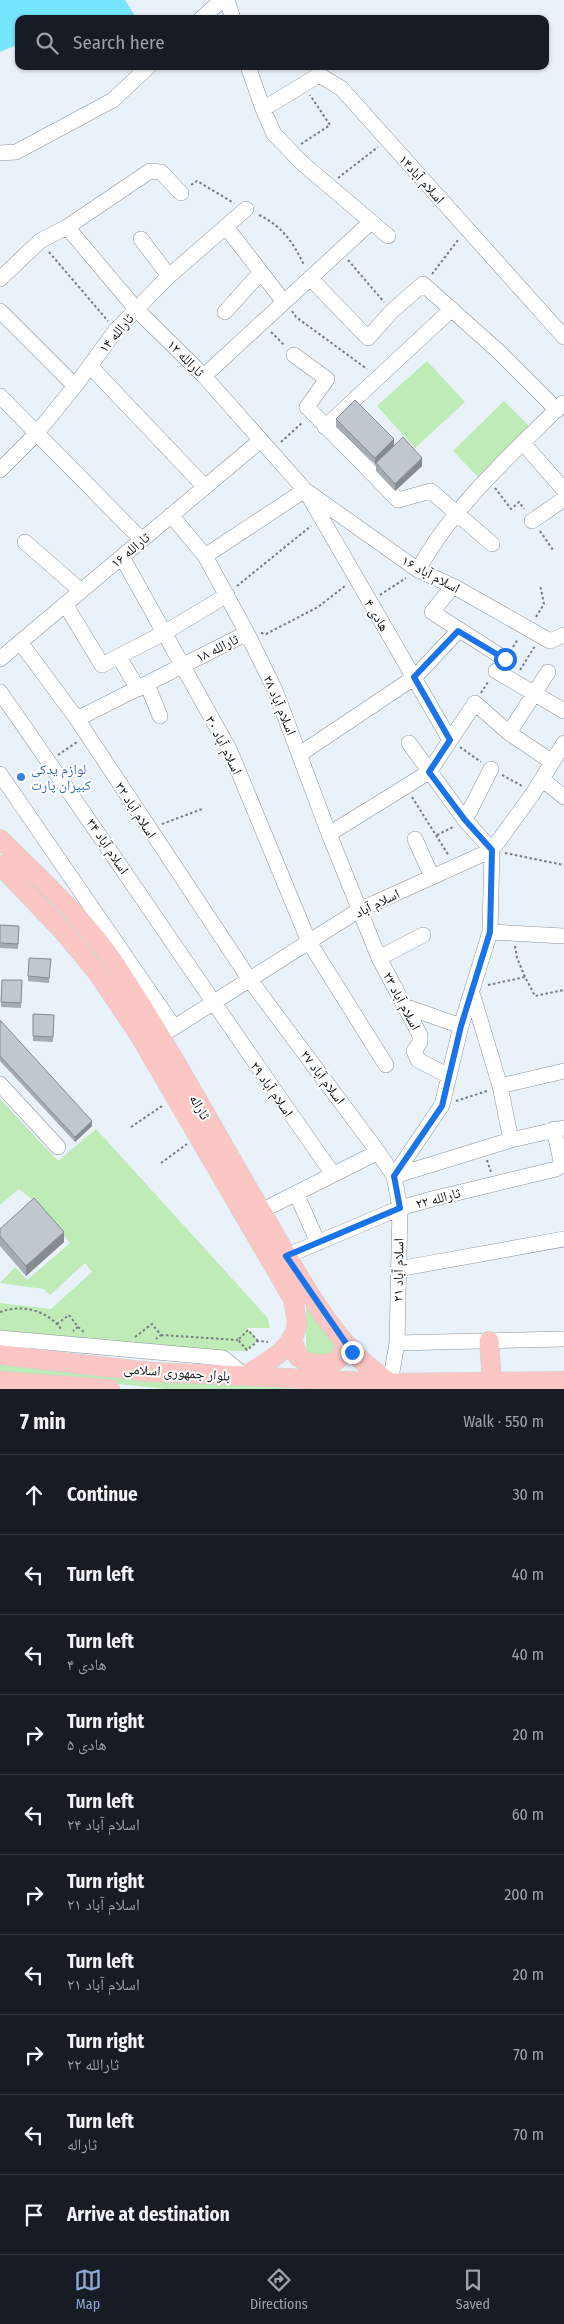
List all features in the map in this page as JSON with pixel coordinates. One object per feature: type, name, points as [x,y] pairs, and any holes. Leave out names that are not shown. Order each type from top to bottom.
[{"type":"main road","name":"ثاراله","points":[[0,839],[79,918],[166,1032],[286,1256],[352,1352],[369,1369],[390,1383]]},
{"type":"main road","name":"ثاراله","points":[[0,865],[63,931],[97,972],[140,1036],[197,1137],[293,1299],[297,1324],[290,1340]]},
{"type":"main road","points":[[290,1340],[298,1357],[308,1364],[326,1364],[340,1359],[345,1350],[344,1341]]},
{"type":"main road","points":[[245,1376],[282,1352],[290,1340]]},
{"type":"main road","points":[[489,1341],[492,1381]]},
{"type":"main road","name":"بلوار جمهوری اسلامی","points":[[0,1355],[151,1372],[390,1383],[564,1380]]},
{"type":"main road","name":"بلوار جمهوری اسلامی","points":[[0,1381],[110,1389]]},
{"type":"street","points":[[205,15],[222,0]]},
{"type":"street","points":[[227,0],[232,15]]},
{"type":"street","points":[[0,153],[16,152],[113,100],[145,70]]},
{"type":"street","points":[[249,70],[262,109],[274,134],[291,152],[388,236]]},
{"type":"street","name":"اسلام آباد۱۴","points":[[262,109],[319,75],[342,88],[386,140],[564,336]]},
{"type":"street","points":[[0,278],[40,241],[67,227],[150,171],[161,172],[181,192]]},
{"type":"street","name":"ثارالله ۱۴","points":[[0,470],[36,434],[75,386],[116,330],[169,276],[246,209]]},
{"type":"street","points":[[204,376],[371,222]]},
{"type":"street","name":"ثارالله ۱۲","points":[[67,227],[136,309],[204,376],[305,490]]},
{"type":"street","points":[[226,227],[284,302]]},
{"type":"street","points":[[142,239],[169,276]]},
{"type":"street","points":[[225,312],[261,272]]},
{"type":"street","points":[[310,278],[368,338],[392,311],[423,284],[560,406],[457,513],[433,542],[418,570]]},
{"type":"street","points":[[324,427],[452,309]]},
{"type":"street","points":[[0,311],[75,386]]},
{"type":"street","points":[[294,355],[327,379],[307,407],[324,427],[398,500],[432,491],[492,544]]},
{"type":"street","points":[[90,366],[205,486]]},
{"type":"street","points":[[0,396],[142,540]]},
{"type":"street","name":"ثارالله ۱۶","points":[[0,659],[260,440]]},
{"type":"street","points":[[523,443],[564,490]]},
{"type":"street","points":[[205,556],[305,490]]},
{"type":"street","name":"هادی ۴","points":[[305,490],[450,740]]},
{"type":"street","name":"اسلام آباد ۱۶","points":[[305,490],[418,570],[453,586],[535,632]]},
{"type":"street","points":[[532,521],[564,499]]},
{"type":"street","name":"اسلام آباد ۲۸","points":[[171,515],[205,556],[248,633],[275,690],[329,834],[360,910]]},
{"type":"street","points":[[25,542],[80,592]]},
{"type":"street","name":"اسلام آباد ۳۰","points":[[122,557],[230,751],[309,942],[386,1065]]},
{"type":"street","points":[[453,586],[432,612],[500,665],[512,680],[564,711]]},
{"type":"street","points":[[65,604],[102,665],[164,633],[227,594]]},
{"type":"street","points":[[300,754],[414,677],[458,631]]},
{"type":"street","points":[[535,632],[550,641],[564,635]]},
{"type":"street","name":"ثارالله ۱۸","points":[[77,719],[248,633]]},
{"type":"street","name":"اسلام آباد ۳۲","points":[[20,642],[77,719],[250,980]]},
{"type":"street","points":[[119,657],[142,687],[160,716]]},
{"type":"street","points":[[509,733],[548,672]]},
{"type":"street","name":"اسلام آباد ۳۴","points":[[0,692],[113,852],[212,1003]]},
{"type":"street","points":[[329,834],[429,772],[475,703],[509,733],[552,762]]},
{"type":"street","points":[[394,1176],[442,1106],[447,1075],[490,932],[492,850],[465,820],[409,743]]},
{"type":"street","name":"اسلام آباد","points":[[166,1032],[360,910],[492,850],[542,779],[564,743]]},
{"type":"street","points":[[465,820],[491,769]]},
{"type":"street","points":[[0,774],[166,1032]]},
{"type":"street","points":[[542,779],[564,797]]},
{"type":"street","points":[[415,839],[432,877]]},
{"type":"street","name":"اسلام آباد ۲۳","points":[[360,910],[379,958],[420,1035],[420,1042],[414,1051],[418,1060],[447,1075]]},
{"type":"street","points":[[490,932],[564,936]]},
{"type":"street","points":[[379,958],[423,935]]},
{"type":"street","name":"اسلام آباد ۲۷","points":[[250,980],[394,1176]]},
{"type":"street","points":[[472,991],[500,1086],[512,1140]]},
{"type":"street","name":"اسلام آباد ۲۹","points":[[212,1003],[333,1174]]},
{"type":"street","points":[[404,1006],[461,1026]]},
{"type":"street","points":[[500,1086],[564,1071]]},
{"type":"street","points":[[0,1084],[58,1147]]},
{"type":"street","points":[[394,1176],[483,1148],[559,1129]]},
{"type":"street","name":"ثارالله ۲۲","points":[[286,1256],[400,1208],[556,1169],[560,1166],[561,1161],[559,1129]]},
{"type":"street","points":[[262,1211],[378,1152]]},
{"type":"street","name":"اسلام آباد ۲۱","points":[[390,1383],[397,1343],[400,1208],[394,1176]]},
{"type":"street","points":[[296,1194],[318,1243]]},
{"type":"street","points":[[398,1269],[564,1239]]},
{"type":"street","points":[[0,1338],[223,1358],[245,1376]]},
{"type":"street","points":[[397,1343],[564,1339]]},
{"type":"path","points":[[291,152],[330,125],[303,85]]},
{"type":"path","points":[[328,185],[386,140]]},
{"type":"path","points":[[423,284],[467,228]]},
{"type":"path","points":[[40,241],[116,330]]},
{"type":"path","points":[[340,250],[392,311]]},
{"type":"path","points":[[284,302],[296,317],[379,377]]},
{"type":"path","points":[[262,322],[294,355]]},
{"type":"path","points":[[271,452],[312,413]]},
{"type":"path","points":[[489,479],[511,509],[519,502]]},
{"type":"path","points":[[227,594],[320,518]]},
{"type":"path","points":[[369,602],[418,570]]},
{"type":"path","name":"ثارالله ۱۸","points":[[248,633],[266,634],[318,607],[355,578]]},
{"type":"path","points":[[512,680],[535,632],[544,604],[540,585]]},
{"type":"path","points":[[475,703],[500,665]]},
{"type":"path","points":[[49,761],[87,735]]},
{"type":"path","points":[[405,787],[456,867]]},
{"type":"path","points":[[149,829],[202,810]]},
{"type":"path","points":[[437,835],[465,820]]},
{"type":"path","points":[[492,850],[564,865]]},
{"type":"path","points":[[513,933],[517,958],[535,996],[564,990]]},
{"type":"path","points":[[472,991],[525,977]]},
{"type":"path","points":[[442,1106],[500,1086]]},
{"type":"path","points":[[131,1127],[174,1097]]},
{"type":"path","points":[[161,1163],[197,1137]]},
{"type":"path","points":[[483,1148],[494,1183]]},
{"type":"path","points":[[0,1312],[11,1309],[30,1309],[48,1316],[62,1330]]},
{"type":"path","points":[[57,1324],[69,1315],[78,1328],[72,1332]]},
{"type":"path","points":[[145,1338],[141,1332],[152,1324],[161,1335]]},
{"type":"path","points":[[238,1340],[248,1330],[258,1341]]},
{"type":"path","points":[[155,1340],[161,1335],[238,1340],[247,1350],[258,1341],[290,1340]]},
{"type":"green space","points":[[427,361],[465,402],[415,448],[377,406]]},
{"type":"green space","points":[[504,401],[530,427],[478,477],[453,451]]},
{"type":"green space","points":[[0,1099],[58,1161],[96,1129],[267,1317],[270,1328],[247,1328],[258,1340],[246,1351],[184,1349],[123,1344],[0,1330],[0,1303],[51,1309],[92,1272],[85,1263],[50,1295],[44,1289],[0,1283],[15,1267],[27,1280],[70,1243],[35,1202],[19,1189],[0,1205]]},
{"type":"green space","points":[[306,1298],[334,1336],[337,1349],[330,1357],[306,1354]]},
{"type":"green space","points":[[0,1363],[77,1369],[193,1383],[306,1389],[167,1389],[0,1372]]},
{"type":"water","points":[[0,0],[125,0],[134,15],[15,15],[15,46],[0,52]]},
{"type":"building","points":[[355,400],[394,439],[375,458],[336,419]]},
{"type":"building","points":[[403,437],[422,458],[395,484],[376,463]]},
{"type":"building","points":[[0,925],[19,926],[18,944],[0,943]]},
{"type":"building","points":[[29,958],[51,959],[49,978],[28,976]]},
{"type":"building","points":[[2,980],[22,980],[21,1003],[1,1002]]},
{"type":"building","points":[[33,1014],[54,1015],[53,1037],[33,1036]]},
{"type":"building","points":[[0,1020],[92,1121],[75,1137],[0,1056]]},
{"type":"building","points":[[34,1198],[64,1232],[26,1266],[0,1236],[0,1229]]},
{"type":"place","name":"لوازم یدکی کبیران پارت","points":[[21,777]]},
{"type":"route","points":[[352,1352],[286,1256],[400,1208],[394,1176],[442,1106],[447,1075],[490,932],[492,850],[465,820],[429,772],[450,740],[414,677],[458,631],[505,659]]}]
